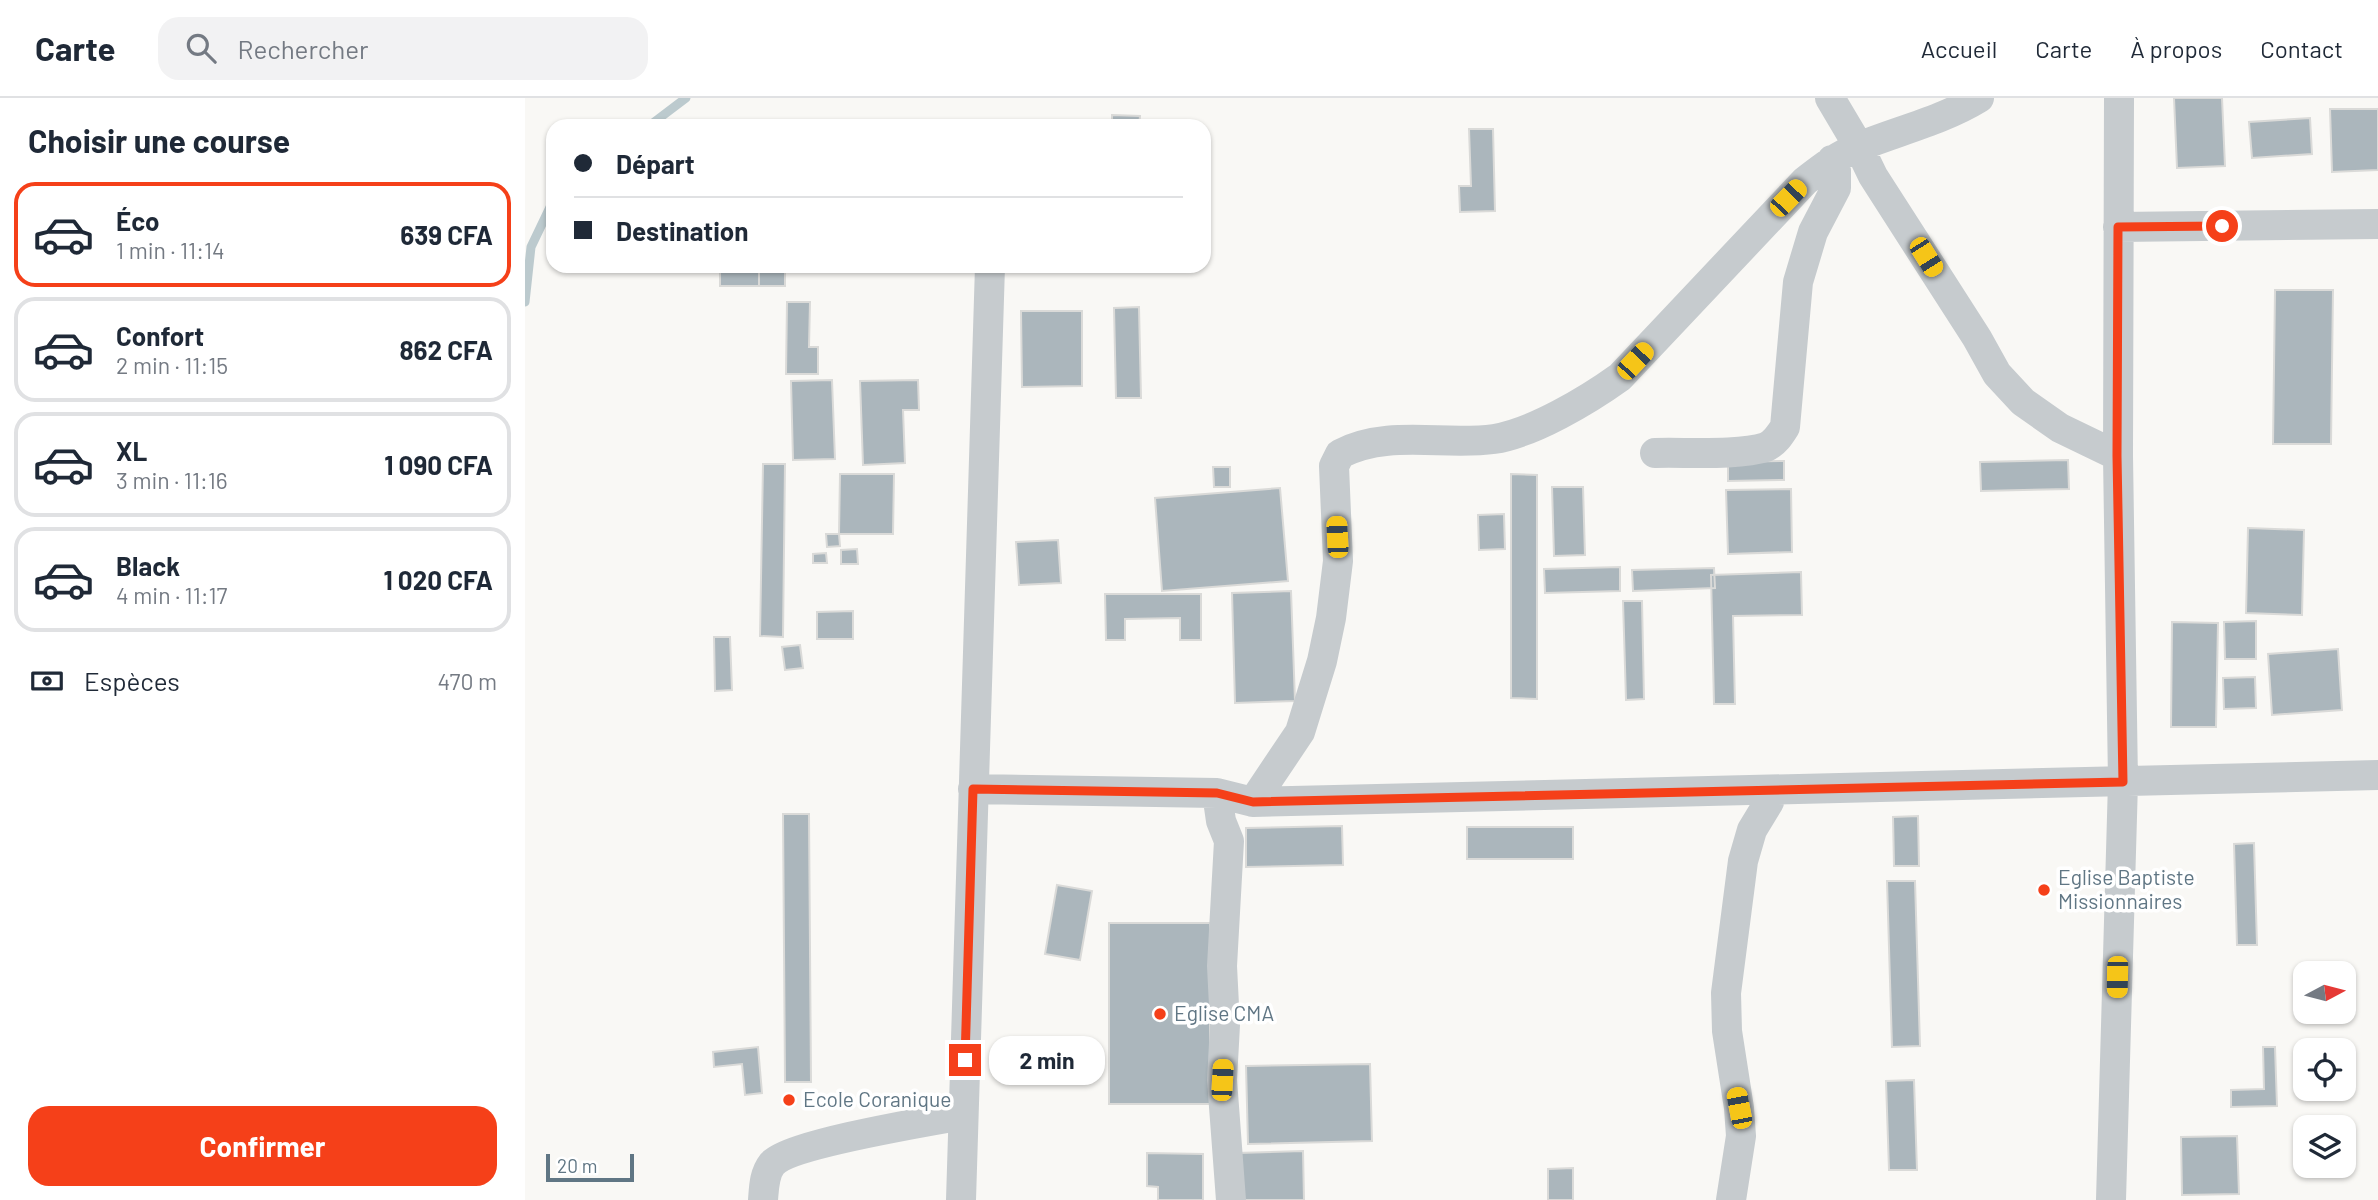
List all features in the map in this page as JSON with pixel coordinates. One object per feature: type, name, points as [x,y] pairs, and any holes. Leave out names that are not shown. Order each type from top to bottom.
[{"type":"street","points":[[1830,98],[1873,176],[1977,338],[1997,374],[2023,402],[2060,428],[2117,456]]},
{"type":"street","points":[[1253,802],[1300,732],[1322,661],[1338,561],[1334,466],[1340,454],[1369,442],[1494,439],[1520,431],[1594,395],[1620,377],[1805,181],[1832,160],[1859,147],[1934,120],[1979,98]]},
{"type":"street","points":[[2111,1200],[2123,782],[2117,456],[2119,98]]},
{"type":"street","points":[[1655,453],[1736,451],[1767,446],[1777,439],[1784,427],[1798,282],[1813,232],[1836,188],[1836,170],[1832,160]]},
{"type":"street","points":[[2118,227],[2378,224]]},
{"type":"street","points":[[961,1200],[990,273]]},
{"type":"street","points":[[973,789],[1217,793],[1253,802],[2378,775]]},
{"type":"street","points":[[1731,1200],[1741,1136],[1727,1031],[1726,993],[1743,861],[1752,830],[1769,803],[1765,790]]},
{"type":"street","points":[[1217,793],[1221,821],[1229,841],[1222,966],[1225,1025],[1222,1080],[1231,1200]]},
{"type":"street","points":[[763,1200],[765,1179],[772,1164],[781,1158],[825,1142],[963,1115]]},
{"type":"building","points":[[2174,98],[2222,98],[2225,166],[2177,168]]},
{"type":"building","points":[[2330,109],[2378,109],[2378,170],[2332,172]]},
{"type":"building","points":[[1112,115],[1140,116],[1140,119],[1112,119]]},
{"type":"building","points":[[2310,118],[2312,154],[2252,158],[2249,122]]},
{"type":"building","points":[[1469,129],[1493,129],[1495,211],[1460,212],[1459,186],[1471,186]]},
{"type":"building","points":[[720,273],[759,273],[759,286],[720,286]]},
{"type":"building","points":[[759,273],[785,273],[785,286],[759,286]]},
{"type":"building","points":[[2275,290],[2333,290],[2331,444],[2273,444]]},
{"type":"building","points":[[787,302],[810,302],[809,347],[818,347],[818,374],[786,374]]},
{"type":"building","points":[[1139,307],[1141,398],[1116,398],[1114,308]]},
{"type":"building","points":[[1021,311],[1082,311],[1082,386],[1022,387]]},
{"type":"building","points":[[832,380],[835,459],[793,460],[791,381]]},
{"type":"building","points":[[918,380],[919,410],[903,410],[905,463],[863,465],[860,381]]},
{"type":"building","points":[[2068,460],[2069,489],[1981,491],[1980,462]]},
{"type":"building","points":[[1784,461],[1784,480],[1728,481],[1728,462]]},
{"type":"building","points":[[763,464],[785,464],[783,637],[760,636]]},
{"type":"building","points":[[1213,467],[1230,467],[1230,487],[1214,487]]},
{"type":"building","points":[[840,474],[894,474],[893,534],[839,534]]},
{"type":"building","points":[[1511,474],[1537,475],[1537,699],[1511,698]]},
{"type":"building","points":[[1552,487],[1583,487],[1585,555],[1554,556]]},
{"type":"building","points":[[1280,488],[1288,581],[1162,591],[1155,498]]},
{"type":"building","points":[[1791,489],[1792,552],[1728,554],[1726,490]]},
{"type":"building","points":[[1504,514],[1505,549],[1479,550],[1478,515]]},
{"type":"building","points":[[2248,528],[2304,530],[2302,615],[2246,613]]},
{"type":"building","points":[[826,534],[839,534],[840,546],[827,547]]},
{"type":"building","points":[[1058,540],[1061,583],[1019,585],[1016,542]]},
{"type":"building","points":[[857,549],[858,564],[841,564],[841,550]]},
{"type":"building","points":[[826,553],[827,563],[813,563],[813,554]]},
{"type":"building","points":[[1620,567],[1620,591],[1545,593],[1544,569]]},
{"type":"building","points":[[1714,568],[1715,588],[1633,591],[1632,570]]},
{"type":"building","points":[[1801,572],[1802,615],[1733,616],[1735,704],[1714,704],[1711,575]]},
{"type":"building","points":[[1291,591],[1295,701],[1235,703],[1232,593]]},
{"type":"building","points":[[1105,594],[1201,594],[1201,640],[1180,640],[1180,618],[1125,619],[1125,640],[1106,640]]},
{"type":"building","points":[[1623,601],[1642,601],[1644,699],[1626,700]]},
{"type":"building","points":[[853,611],[853,639],[817,639],[817,612]]},
{"type":"building","points":[[2256,621],[2256,659],[2225,659],[2224,622]]},
{"type":"building","points":[[2172,622],[2218,623],[2216,727],[2171,727]]},
{"type":"building","points":[[714,637],[730,637],[732,690],[715,691]]},
{"type":"building","points":[[800,645],[803,668],[785,670],[782,647]]},
{"type":"building","points":[[2338,649],[2342,710],[2272,715],[2268,654]]},
{"type":"building","points":[[2255,677],[2256,708],[2224,709],[2223,678]]},
{"type":"building","points":[[783,814],[809,814],[811,1082],[785,1082]]},
{"type":"building","points":[[1918,816],[1919,866],[1894,866],[1893,817]]},
{"type":"building","points":[[1342,826],[1343,865],[1246,867],[1246,828]]},
{"type":"building","points":[[1467,827],[1573,827],[1573,859],[1467,859]]},
{"type":"building","points":[[2254,843],[2257,945],[2237,945],[2234,844]]},
{"type":"building","points":[[1887,881],[1915,881],[1920,1046],[1892,1047]]},
{"type":"building","points":[[1057,885],[1092,891],[1080,960],[1045,954]]},
{"type":"building","name":"Eglise CMA","points":[[1109,923],[1210,923],[1210,1104],[1109,1104]]},
{"type":"building","points":[[758,1047],[762,1093],[745,1095],[742,1064],[714,1067],[713,1052]]},
{"type":"building","points":[[2263,1047],[2275,1047],[2277,1106],[2231,1107],[2231,1090],[2264,1089]]},
{"type":"building","points":[[1370,1064],[1372,1141],[1248,1144],[1246,1066]]},
{"type":"building","points":[[1914,1080],[1917,1170],[1889,1170],[1886,1081]]},
{"type":"building","points":[[2237,1136],[2239,1194],[2182,1195],[2181,1137]]},
{"type":"building","points":[[1303,1151],[1304,1200],[1238,1200],[1237,1153]]},
{"type":"building","points":[[1147,1153],[1203,1154],[1203,1200],[1158,1200],[1158,1187],[1147,1186]]},
{"type":"building","points":[[1573,1168],[1573,1200],[1548,1200],[1548,1169]]},
{"type":"waterway","points":[[658,119],[686,98]]},
{"type":"waterway","points":[[525,302],[531,247],[546,216]]},
{"type":"place","name":"Eglise Baptiste Missionnaires","points":[[2044,890]]},
{"type":"place","name":"Eglise CMA","points":[[1160,1014]]},
{"type":"place","name":"Ecole Coranique","points":[[789,1100]]},
{"type":"route","points":[[965,1060],[973,789],[1217,793],[1253,802],[2123,782],[2117,456],[2118,227],[2222,226]]}]
